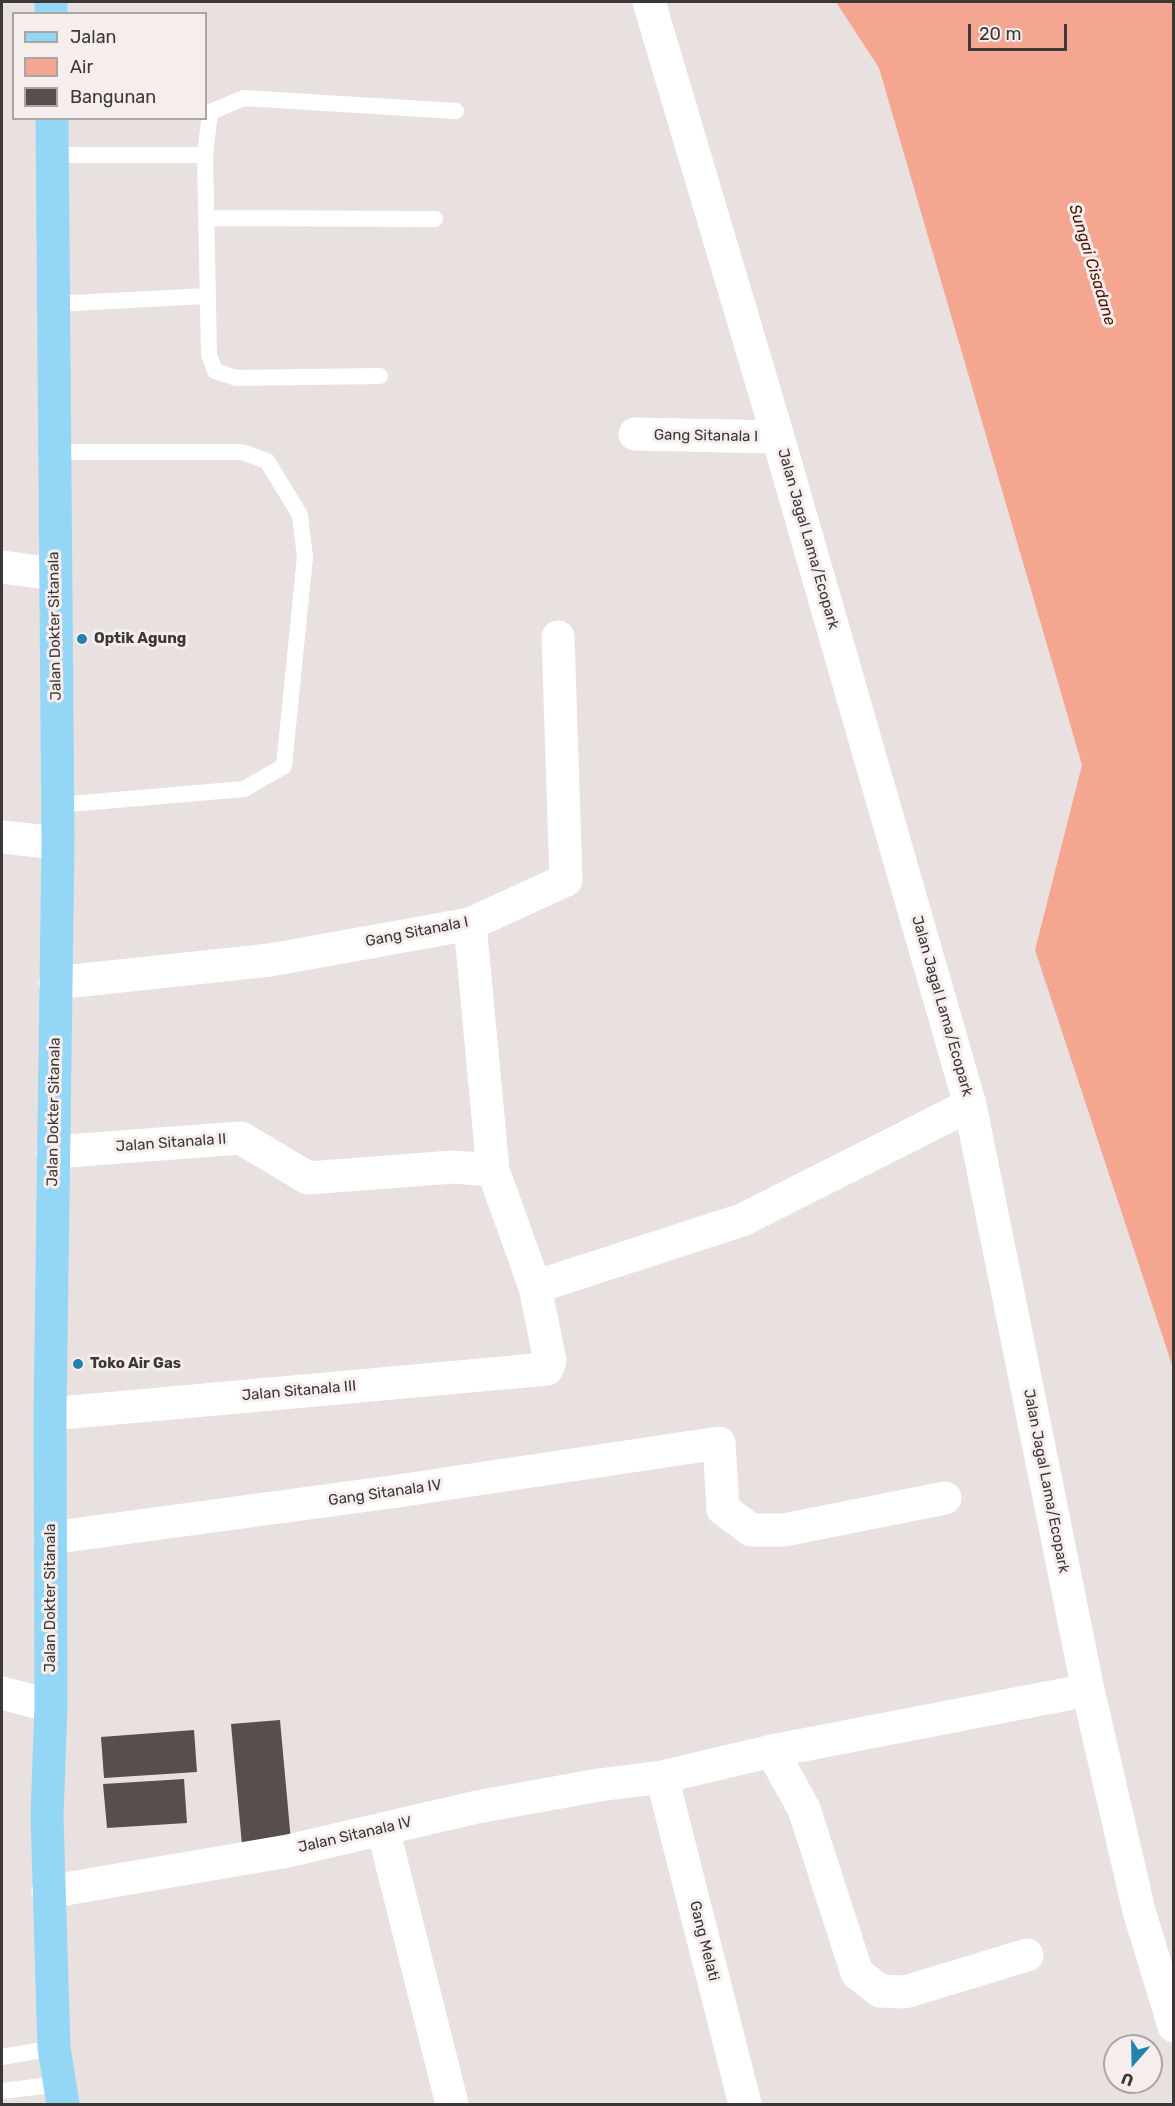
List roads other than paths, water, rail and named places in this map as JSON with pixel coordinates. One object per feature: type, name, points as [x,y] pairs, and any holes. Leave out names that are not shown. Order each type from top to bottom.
[{"type":"main road","name":"Jalan Dokter Sitanala","points":[[52,120],[58,843],[50,1414],[51,1706],[46,1816],[54,2048],[61,2094]]},
{"type":"street","name":"Jalan Jagal Lama/Ecopark","points":[[649,2],[778,437],[970,1105],[1088,1690],[1139,1911],[1173,2026]]},
{"type":"street","name":"Gang Sitanala I","points":[[635,434],[778,437]]},
{"type":"street","points":[[2,567],[54,574]]},
{"type":"street","name":"Gang Sitanala I","points":[[55,983],[270,960],[470,924],[566,880],[558,637]]},
{"type":"street","points":[[2,837],[58,843]]},
{"type":"street","points":[[470,924],[493,1170],[536,1287],[742,1220],[970,1105]]},
{"type":"street","name":"Jalan Sitanala II","points":[[53,1152],[241,1138],[308,1178],[453,1167],[493,1170]]},
{"type":"street","name":"Jalan Sitanala III","points":[[50,1414],[547,1369],[550,1361],[536,1287]]},
{"type":"street","name":"Gang Sitanala IV","points":[[50,1538],[398,1491],[719,1443],[723,1509],[751,1530],[784,1530],[945,1498]]},
{"type":"street","name":"Jalan Sitanala IV","points":[[48,1892],[288,1851],[528,1797],[662,1777],[772,1750],[1088,1690]]},
{"type":"street","points":[[4,1693],[51,1706]]},
{"type":"street","points":[[772,1750],[804,1809],[857,1973],[880,1991],[905,1992],[1027,1955]]},
{"type":"street","name":"Gang Melati","points":[[662,1777],[745,2104]]},
{"type":"street","points":[[383,1829],[452,2104]]},
{"type":"lane","points":[[380,376],[236,378],[215,371],[209,355],[207,296],[205,155],[210,112],[244,98],[456,111]]},
{"type":"lane","points":[[52,155],[205,155]]},
{"type":"lane","points":[[206,218],[435,219]]},
{"type":"lane","points":[[53,304],[207,296]]},
{"type":"lane","points":[[55,452],[242,452],[267,461],[300,515],[305,557],[284,766],[244,789],[58,805]]},
{"type":"lane","points":[[2,2056],[54,2048]]},
{"type":"lane","points":[[2,2091],[61,2094]]},
{"type":"water","name":"Sungai Cisadane","points":[[836,2],[1173,2],[1173,1368],[1035,950],[1082,765],[879,68]]},
{"type":"place","name":"Optik Agung","points":[[82,639]]},
{"type":"place","name":"Toko Air Gas","points":[[78,1364]]}]
